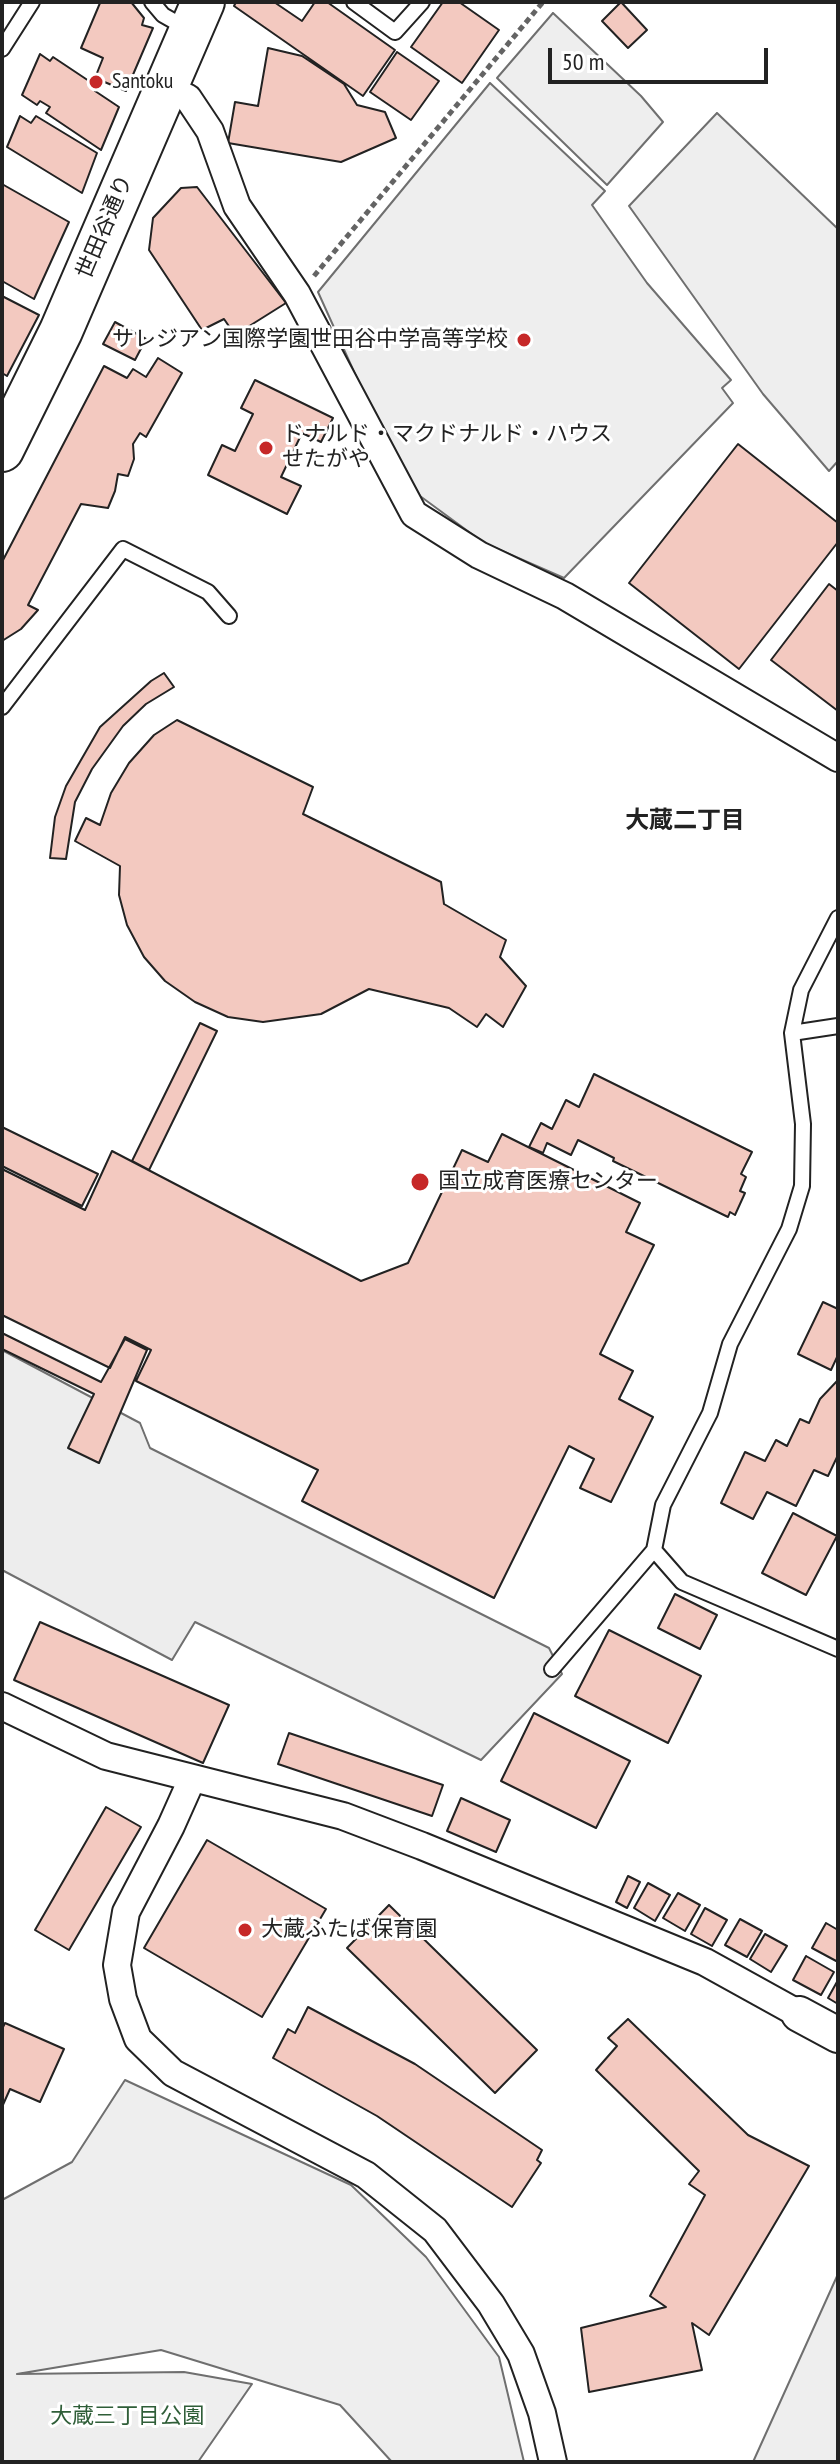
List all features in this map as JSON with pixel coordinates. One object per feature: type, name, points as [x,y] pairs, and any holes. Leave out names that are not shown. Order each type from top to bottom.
[{"type":"main road","name":"世田谷通り","points":[[2,450],[61,331],[198,16]]},
{"type":"street","points":[[165,87],[188,98],[210,131],[237,206],[297,294],[414,514],[479,555],[565,596],[838,758]]},
{"type":"street","points":[[2,1706],[106,1756],[343,1816],[409,1841],[681,1951],[838,2035]]},
{"type":"street","points":[[192,1779],[180,1809],[126,1912],[117,1965],[123,1999],[138,2039],[173,2073],[366,2175],[435,2230],[491,2304],[521,2354],[542,2413],[553,2462]]},
{"type":"lane","points":[[2,49],[32,2]]},
{"type":"lane","points":[[152,2],[163,15],[198,16]]},
{"type":"lane","points":[[354,2],[395,32],[422,2]]},
{"type":"lane","points":[[2,707],[123,549],[208,592],[229,616]]},
{"type":"lane","points":[[552,1669],[654,1550],[663,1505],[710,1413],[730,1344],[789,1229],[802,1186],[803,1124],[792,1033],[801,990],[838,918]]},
{"type":"lane","points":[[792,1033],[838,1026]]},
{"type":"lane","points":[[654,1550],[682,1582],[838,1649]]},
{"type":"path","points":[[297,294],[543,2]]},
{"type":"green space","points":[[553,13],[641,96],[663,122],[607,185],[497,78]]},
{"type":"green space","points":[[490,83],[605,191],[592,205],[647,283],[731,380],[722,388],[733,403],[564,578],[484,543],[420,496],[374,416],[318,292]]},
{"type":"green space","points":[[717,113],[838,229],[838,461],[829,471],[763,394],[629,206]]},
{"type":"green space","name":"大蔵三丁目公園","points":[[125,2080],[351,2185],[426,2257],[499,2357],[524,2462],[392,2462],[340,2405],[161,2350],[17,2374],[184,2372],[252,2384],[198,2462],[2,2462],[2,2200],[72,2162]]},
{"type":"green space","points":[[838,2274],[838,2462],[753,2462]]},
{"type":"shaded area","points":[[2,1350],[140,1423],[150,1448],[549,1648],[562,1674],[481,1760],[195,1622],[172,1660],[2,1570]]},
{"type":"building","points":[[131,2],[144,18],[142,25],[153,28],[126,91],[95,78],[103,58],[81,48],[100,3]]},
{"type":"building","points":[[236,2],[274,2],[302,21],[315,2],[327,2],[395,50],[363,96],[234,6]]},
{"type":"building","points":[[443,2],[459,2],[499,30],[462,83],[411,47]]},
{"type":"building","points":[[621,2],[647,30],[628,48],[602,21]]},
{"type":"building","points":[[268,48],[302,56],[344,84],[357,105],[385,112],[396,138],[341,162],[228,143],[235,102],[258,106]]},
{"type":"building","points":[[397,52],[439,81],[411,120],[370,92]]},
{"type":"building","points":[[40,54],[50,61],[53,57],[98,87],[95,91],[119,107],[101,150],[46,113],[50,107],[40,101],[37,105],[22,95]]},
{"type":"building","points":[[20,116],[31,123],[36,116],[97,153],[82,193],[7,147]]},
{"type":"building","points":[[2,184],[69,222],[34,299],[2,281]]},
{"type":"building","points":[[197,187],[286,303],[235,335],[224,319],[202,330],[149,250],[153,218],[181,188]]},
{"type":"building","points":[[2,296],[39,315],[7,376],[2,373]]},
{"type":"building","points":[[115,322],[146,339],[135,360],[103,344]]},
{"type":"building","points":[[158,358],[182,373],[146,437],[140,433],[133,444],[134,459],[128,476],[118,474],[108,508],[81,504],[28,605],[38,610],[21,629],[2,641],[2,562],[104,366],[127,378],[133,369],[146,377]]},
{"type":"building","name":"ドナルド・マクドナルド・ハウス せたがや","points":[[255,380],[333,418],[321,442],[302,433],[281,477],[301,486],[287,514],[208,475],[222,445],[235,451],[253,414],[241,408]]},
{"type":"building","points":[[738,444],[838,523],[838,542],[739,669],[629,583]]},
{"type":"building","points":[[829,584],[838,591],[838,711],[771,660]]},
{"type":"building","points":[[164,673],[174,687],[146,704],[123,726],[92,769],[75,802],[66,859],[50,858],[55,817],[66,786],[100,727]]},
{"type":"building","points":[[177,720],[313,787],[303,814],[441,882],[444,904],[506,940],[500,957],[526,986],[503,1027],[486,1014],[477,1027],[449,1008],[369,989],[321,1014],[263,1022],[228,1017],[195,1002],[165,981],[144,957],[127,925],[119,895],[120,866],[75,841],[86,818],[100,825],[111,793],[129,763],[154,735]]},
{"type":"building","points":[[200,1023],[217,1031],[149,1170],[132,1161]]},
{"type":"building","points":[[594,1074],[752,1152],[741,1174],[746,1177],[740,1191],[745,1193],[735,1215],[730,1212],[728,1217],[613,1161],[614,1158],[578,1140],[571,1155],[547,1143],[543,1153],[529,1147],[541,1123],[552,1129],[566,1100],[579,1107]]},
{"type":"building","points":[[2,1127],[98,1174],[82,1206],[2,1166]]},
{"type":"building","points":[[502,1134],[640,1203],[626,1232],[654,1245],[600,1354],[633,1371],[619,1399],[653,1417],[611,1502],[580,1488],[594,1459],[569,1446],[494,1598],[302,1501],[318,1470],[136,1381],[151,1350],[125,1337],[110,1368],[2,1315],[2,1169],[85,1210],[112,1151],[361,1281],[408,1263],[462,1150],[488,1162]]},
{"type":"building","points":[[823,1302],[838,1309],[838,1355],[831,1370],[798,1354]]},
{"type":"building","points":[[2,1333],[101,1382],[125,1339],[147,1350],[99,1463],[68,1448],[94,1394],[2,1349]]},
{"type":"building","points":[[838,1380],[838,1455],[828,1476],[814,1470],[796,1506],[767,1492],[753,1519],[721,1503],[745,1452],[765,1461],[776,1440],[787,1446],[800,1419],[809,1423],[820,1399]]},
{"type":"building","points":[[793,1513],[837,1536],[806,1595],[762,1573]]},
{"type":"building","points":[[675,1594],[717,1615],[700,1649],[658,1628]]},
{"type":"building","points":[[40,1622],[229,1705],[203,1763],[14,1680]]},
{"type":"building","points":[[609,1630],[701,1676],[668,1743],[575,1696]]},
{"type":"building","points":[[534,1713],[630,1761],[596,1828],[501,1781]]},
{"type":"building","points":[[289,1733],[443,1785],[432,1816],[278,1764]]},
{"type":"building","points":[[461,1798],[510,1820],[496,1852],[447,1831]]},
{"type":"building","points":[[106,1807],[141,1827],[69,1950],[35,1930]]},
{"type":"building","points":[[207,1840],[326,1909],[262,2017],[144,1948]]},
{"type":"building","points":[[628,1876],[640,1882],[627,1908],[616,1902]]},
{"type":"building","points":[[648,1883],[670,1895],[655,1921],[634,1908]]},
{"type":"building","points":[[678,1893],[700,1905],[685,1931],[663,1918]]},
{"type":"building","points":[[389,1905],[537,2050],[495,2093],[347,1948]]},
{"type":"building","points":[[705,1908],[727,1920],[712,1946],[691,1934]]},
{"type":"building","points":[[740,1919],[762,1931],[747,1957],[725,1945]]},
{"type":"building","points":[[826,1923],[838,1930],[838,1962],[812,1948]]},
{"type":"building","points":[[765,1934],[787,1946],[771,1972],[750,1959]]},
{"type":"building","points":[[806,1956],[834,1972],[821,1995],[793,1980]]},
{"type":"building","points":[[838,1980],[838,2004],[828,1998]]},
{"type":"building","points":[[308,2007],[415,2064],[542,2150],[537,2160],[541,2163],[512,2207],[377,2116],[273,2058],[288,2029],[295,2033]]},
{"type":"building","points":[[628,2019],[748,2135],[809,2166],[709,2335],[692,2323],[702,2370],[589,2392],[581,2328],[666,2307],[650,2296],[705,2195],[689,2184],[699,2171],[596,2070],[617,2046],[608,2038]]},
{"type":"building","points":[[5,2023],[64,2049],[40,2102],[10,2089],[2,2107],[2,2029]]},
{"type":"place","name":"Santoku","points":[[96,82]]},
{"type":"place","name":"サレジアン国際学園世田谷中学高等学校","points":[[524,340]]},
{"type":"place","name":"ドナルド・マクドナルド・ハウス せたがや","points":[[266,448]]},
{"type":"place","name":"国立成育医療センター","points":[[420,1182]]},
{"type":"place","name":"大蔵ふたば保育園","points":[[245,1930]]},
{"type":"district","name":"大蔵二丁目","points":[[685,821]]}]
